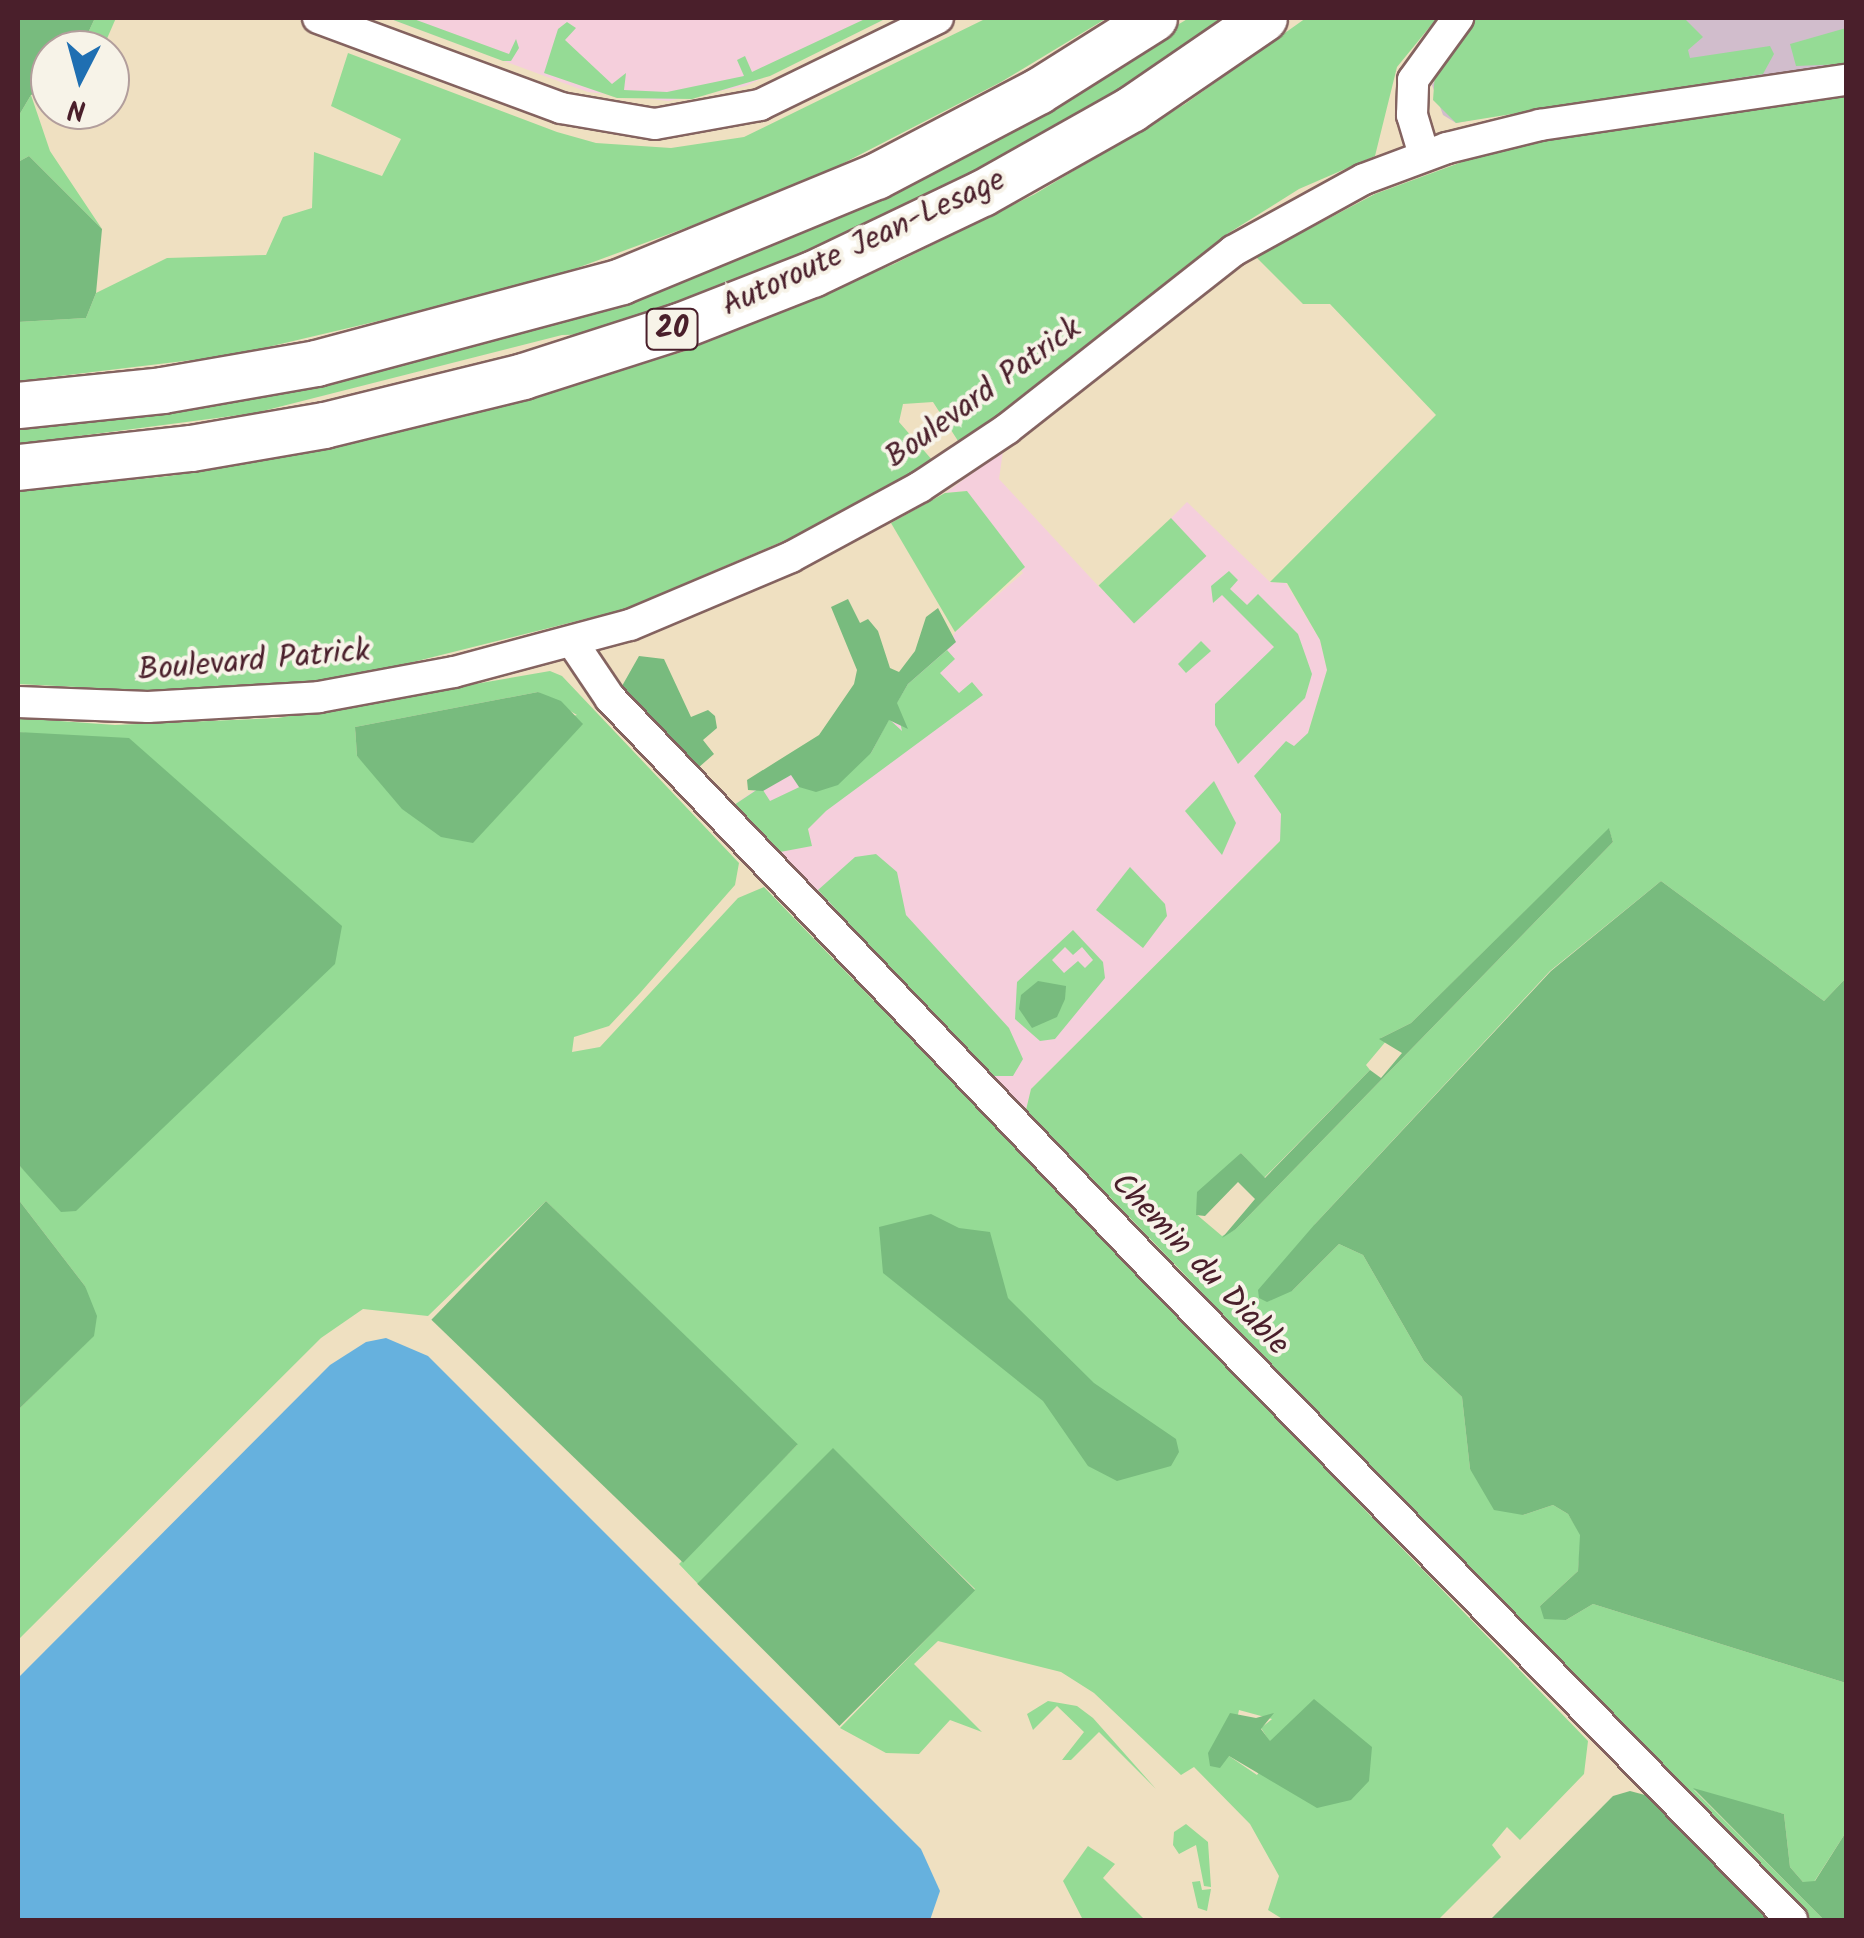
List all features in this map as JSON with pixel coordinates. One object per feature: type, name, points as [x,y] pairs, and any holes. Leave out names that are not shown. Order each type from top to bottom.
[{"type":"highway","name":"Autoroute Jean-Lesage","points":[[18,405],[302,366],[450,332],[634,276],[902,163],[1038,91],[1154,18]]},
{"type":"highway","name":"Autoroute Jean-Lesage","points":[[18,467],[177,450],[350,419],[523,376],[693,321],[844,260],[1008,179],[1140,103],[1264,18]]},
{"type":"street","points":[[318,18],[561,108],[654,124],[760,106],[938,18]]},
{"type":"street","points":[[1424,155],[1412,115],[1413,80],[1458,18]]},
{"type":"street","name":"Boulevard Patrick","points":[[18,702],[148,708],[284,701],[404,683],[574,643],[692,602],[866,519],[986,444],[1233,251],[1324,198],[1424,155],[1574,118],[1846,80]]},
{"type":"street","name":"Chemin du Diable","points":[[574,643],[601,688],[1151,1266],[1792,1920]]},
{"type":"shaded area","points":[[388,18],[887,18],[746,86],[668,101],[588,92]]},
{"type":"shaded area","points":[[1476,18],[1846,18],[1846,64],[1583,99],[1456,123],[1443,115],[1432,85]]},
{"type":"shaded area","points":[[1003,451],[999,479],[1101,589],[1187,502],[1270,582],[1286,583],[1320,640],[1327,670],[1308,733],[1324,797],[1031,1089],[1026,1110],[734,805],[947,650],[955,632],[1023,573],[966,491],[945,493]]},
{"type":"green space","points":[[18,18],[95,18],[89,30],[30,30],[30,97],[18,117]]},
{"type":"green space","points":[[95,18],[116,18],[111,30],[89,30]]},
{"type":"green space","points":[[388,18],[411,18],[509,54],[516,39],[519,48],[511,61],[503,61]]},
{"type":"green space","points":[[867,18],[887,18],[770,76],[692,99],[617,98],[544,73],[558,29],[567,22],[576,28],[565,40],[612,84],[626,73],[624,90],[667,92],[744,76],[737,60],[745,56],[752,72]]},
{"type":"green space","points":[[987,18],[1107,18],[1001,82],[799,186],[531,285],[234,355],[18,381],[18,322],[86,318],[96,293],[167,258],[266,255],[283,217],[312,208],[314,152],[382,176],[401,139],[331,106],[348,53],[557,132],[596,143],[671,148],[744,137]]},
{"type":"green space","points":[[1189,18],[1232,18],[1129,89],[864,231],[600,334],[562,335],[255,413],[18,444],[18,424],[339,377],[645,294],[858,208],[970,150]]},
{"type":"green space","points":[[1306,18],[1437,18],[1397,67],[1375,156],[1299,189],[1227,234],[960,444],[933,402],[903,404],[899,422],[933,461],[823,524],[625,609],[393,667],[318,681],[154,691],[18,684],[18,491],[170,476],[324,450],[466,416],[682,352],[894,264],[1035,194],[1185,104]]},
{"type":"green space","points":[[1476,18],[1684,18],[1703,37],[1688,50],[1690,58],[1770,46],[1774,54],[1763,74],[1456,123],[1433,100],[1435,73]]},
{"type":"green space","points":[[1846,28],[1846,64],[1796,66],[1790,44]]},
{"type":"green space","points":[[30,97],[30,130],[43,130],[50,151],[102,229],[29,156],[18,162],[18,117]]},
{"type":"green space","points":[[1846,97],[1846,978],[1824,1001],[1661,881],[1550,971],[1315,1224],[1292,1291],[1339,1244],[1363,1255],[1424,1361],[1462,1397],[1470,1469],[1523,1515],[1553,1505],[1568,1514],[1581,1535],[1578,1571],[1540,1606],[1566,1620],[1593,1604],[1846,1683],[1846,1832],[1814,1882],[1803,1882],[1790,1867],[1784,1814],[1694,1790],[1824,1920],[1807,1920],[1026,1110],[1031,1089],[1280,841],[1281,814],[1254,776],[1286,741],[1294,746],[1308,733],[1327,670],[1320,640],[1287,583],[1270,582],[1436,415],[1330,304],[1303,304],[1256,257],[1375,194],[1492,151],[1594,131]],"holes":[[[1609,829],[1613,842],[1236,1229],[1222,1236],[1196,1214],[1241,1153],[1264,1178],[1370,1070],[1366,1065],[1387,1040],[1381,1038],[1411,1023]]]},
{"type":"green space","points":[[29,156],[102,229],[96,293],[86,318],[18,322],[18,162]]},
{"type":"green space","points":[[967,491],[1025,567],[955,632],[891,523],[945,493]]},
{"type":"green space","points":[[1171,518],[1206,556],[1134,624],[1099,586]]},
{"type":"green space","points":[[1229,571],[1238,580],[1230,589],[1247,605],[1258,594],[1298,634],[1312,674],[1305,698],[1238,764],[1215,725],[1215,704],[1274,647],[1222,595],[1213,603],[1211,586]]},
{"type":"green space","points":[[848,599],[860,623],[868,619],[878,631],[890,668],[899,672],[915,651],[926,617],[938,608],[956,642],[908,684],[897,703],[908,729],[889,720],[871,753],[838,785],[816,792],[799,787],[791,775],[763,791],[748,790],[747,780],[819,735],[854,684],[857,670],[831,607]]},
{"type":"green space","points":[[1201,641],[1211,651],[1186,673],[1178,664]]},
{"type":"green space","points":[[947,650],[955,659],[940,673],[959,693],[972,682],[983,695],[826,811],[808,829],[812,846],[780,852],[734,805],[761,787],[770,801],[871,753],[889,719],[902,731],[896,704],[908,684]]},
{"type":"green space","points":[[639,656],[664,659],[691,717],[708,710],[715,716],[717,728],[703,740],[714,754],[698,768],[622,686]]},
{"type":"green space","points":[[550,671],[562,676],[739,863],[735,885],[640,993],[609,1026],[574,1037],[572,1052],[600,1047],[738,898],[764,887],[1588,1741],[1584,1774],[1520,1840],[1507,1827],[1492,1845],[1501,1857],[1438,1920],[1284,1920],[1268,1910],[1279,1876],[1250,1824],[1194,1767],[1181,1775],[1094,1693],[1061,1672],[938,1641],[914,1664],[982,1732],[950,1720],[919,1754],[886,1753],[840,1728],[975,1589],[833,1449],[699,1585],[679,1564],[797,1445],[546,1201],[428,1316],[363,1309],[321,1338],[18,1640],[18,1410],[93,1336],[85,1286],[18,1199],[18,1164],[28,1174],[41,735],[18,732],[18,718],[115,725],[278,718]],"holes":[[[538,692],[577,715],[372,770],[357,756],[355,727]],[[1314,1700],[1257,1775],[1229,1756],[1239,1710],[1272,1719],[1261,1728],[1270,1742]]]},
{"type":"green space","points":[[538,692],[561,701],[583,724],[473,843],[441,837],[402,809],[357,756],[355,727]]},
{"type":"green space","points":[[18,732],[129,738],[342,926],[335,964],[76,1211],[61,1212],[18,1164]]},
{"type":"green space","points":[[1214,781],[1236,823],[1222,855],[1185,811]]},
{"type":"green space","points":[[1609,828],[1613,842],[1236,1229],[1222,1238],[1255,1199],[1238,1182],[1205,1216],[1196,1215],[1197,1192],[1241,1153],[1265,1178],[1370,1070],[1381,1078],[1402,1053],[1379,1039],[1411,1023]]},
{"type":"green space","points":[[876,854],[897,872],[906,915],[1009,1028],[1023,1059],[1013,1076],[990,1076],[818,890],[855,857]]},
{"type":"green space","points":[[1130,867],[1165,904],[1167,916],[1143,948],[1096,910]]},
{"type":"green space","points":[[1661,881],[1824,1001],[1846,978],[1846,1683],[1593,1604],[1566,1620],[1544,1619],[1540,1606],[1578,1571],[1580,1535],[1568,1514],[1553,1505],[1523,1515],[1494,1510],[1470,1469],[1462,1397],[1424,1361],[1363,1255],[1339,1244],[1292,1291],[1267,1302],[1259,1298],[1258,1290],[1315,1224],[1551,971]]},
{"type":"green space","points":[[1073,930],[1103,962],[1105,978],[1055,1039],[1040,1041],[1015,1019],[1017,982]],"holes":[[[1065,947],[1073,955],[1082,947],[1093,960],[1085,968],[1078,961],[1064,973],[1052,960]]]},
{"type":"green space","points":[[1038,981],[1066,986],[1065,999],[1057,1017],[1032,1028],[1019,1009],[1021,995]]},
{"type":"green space","points":[[18,1199],[85,1286],[97,1316],[94,1336],[18,1410]]},
{"type":"green space","points":[[546,1201],[798,1444],[683,1563],[431,1320]]},
{"type":"green space","points":[[931,1214],[959,1228],[990,1232],[1008,1298],[1094,1383],[1176,1439],[1179,1452],[1171,1466],[1117,1481],[1088,1466],[1043,1401],[883,1273],[879,1227]]},
{"type":"green space","points":[[833,1448],[975,1590],[839,1726],[697,1584]]},
{"type":"green space","points":[[1314,1699],[1372,1747],[1369,1781],[1351,1800],[1317,1808],[1229,1756],[1220,1768],[1210,1766],[1208,1753],[1230,1713],[1256,1718],[1274,1713],[1261,1729],[1270,1741]]},
{"type":"green space","points":[[1048,1701],[1077,1706],[1093,1718],[1156,1789],[1099,1732],[1071,1760],[1062,1760],[1084,1732],[1057,1706],[1033,1730],[1027,1714]]},
{"type":"green space","points":[[1693,1788],[1784,1814],[1790,1867],[1803,1882],[1815,1881],[1846,1832],[1846,1920],[1824,1920]]},
{"type":"green space","points":[[1630,1791],[1645,1795],[1770,1920],[1490,1920],[1613,1796]]},
{"type":"green space","points":[[1186,1824],[1208,1842],[1211,1887],[1204,1886],[1196,1845],[1179,1854],[1173,1845],[1174,1832]]},
{"type":"green space","points":[[1088,1846],[1115,1864],[1103,1878],[1145,1920],[1083,1920],[1063,1881]]},
{"type":"green space","points":[[1200,1881],[1202,1890],[1211,1889],[1207,1911],[1198,1908],[1192,1882]]},
{"type":"water","points":[[386,1338],[428,1356],[921,1849],[940,1891],[930,1920],[18,1920],[18,1678],[330,1365],[366,1342]]}]
